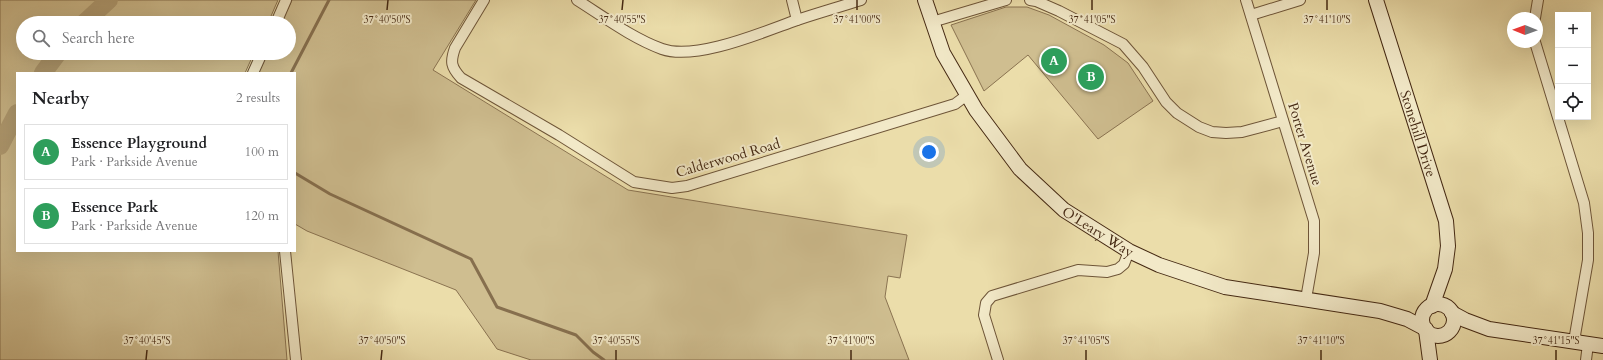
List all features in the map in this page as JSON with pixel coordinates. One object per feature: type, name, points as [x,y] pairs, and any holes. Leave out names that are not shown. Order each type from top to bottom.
[{"type":"street","points":[[279,16],[286,0]]},
{"type":"street","name":"Calderwood Road","points":[[484,0],[454,48],[452,56],[454,70],[461,78],[634,182],[672,188],[687,186],[955,104],[968,95]]},
{"type":"street","points":[[577,0],[645,41],[662,49],[681,53],[699,50],[749,37],[861,0]]},
{"type":"street","points":[[792,0],[797,20]]},
{"type":"street","name":"O'Leary Way","points":[[925,0],[943,53],[976,110],[1020,169],[1064,210],[1130,251],[1159,265],[1225,287],[1380,311]]},
{"type":"street","points":[[932,22],[1006,0]]},
{"type":"street","points":[[1034,0],[1123,44],[1142,67],[1166,102],[1177,113],[1199,127],[1212,132],[1242,132],[1283,120]]},
{"type":"street","name":"Porter Avenue","points":[[1246,0],[1314,221],[1314,253],[1306,299]]},
{"type":"street","points":[[1251,15],[1300,0]]},
{"type":"street","name":"Stonehill Drive","points":[[1376,0],[1446,222],[1448,246],[1445,269]]},
{"type":"street","points":[[1536,12],[1538,0]]},
{"type":"street","points":[[1537,48],[1584,203],[1587,225],[1588,260],[1574,341]]},
{"type":"street","points":[[254,72],[259,60]]},
{"type":"street","points":[[998,360],[984,315],[986,303],[992,296],[1078,270],[1107,272],[1118,269],[1124,264],[1130,251]]},
{"type":"street","points":[[285,252],[296,360]]},
{"type":"street","points":[[1430,360],[1423,319],[1426,310],[1431,306],[1445,269]]},
{"type":"street","points":[[1434,360],[1446,334],[1453,326],[1454,322],[1448,303],[1445,269]]},
{"type":"street","points":[[1380,311],[1417,310],[1442,305],[1465,320],[1489,329],[1603,346]]},
{"type":"street","points":[[1380,311],[1407,319],[1436,336],[1489,329]]},
{"type":"street","points":[[1586,360],[1588,344]]},
{"type":"shaded area","points":[[0,0],[278,0],[271,16],[16,16],[16,60],[251,60],[245,72],[16,72],[16,252],[278,252],[287,360],[0,360]]},
{"type":"shaded area","points":[[292,0],[476,0],[433,70],[628,190],[907,235],[900,278],[888,276],[885,297],[909,360],[531,360],[497,349],[456,290],[307,231],[296,225],[296,72],[258,72],[264,60],[296,60],[296,16],[284,16]]},
{"type":"shaded area","points":[[1006,7],[1027,7],[1049,15],[1104,45],[1128,63],[1153,101],[1098,139],[1028,55],[984,91],[951,25]]},
{"type":"waterway","points":[[92,16],[109,0]]},
{"type":"waterway","points":[[292,72],[329,0]]},
{"type":"waterway","points":[[44,72],[53,60]]},
{"type":"waterway","points":[[0,146],[16,115]]},
{"type":"waterway","points":[[296,174],[330,194],[471,259],[497,307],[576,335],[593,352],[604,360]]},
{"type":"place","name":"Essence Playground","points":[[1054,61]]},
{"type":"place","name":"Essence Park","points":[[1091,77]]}]
